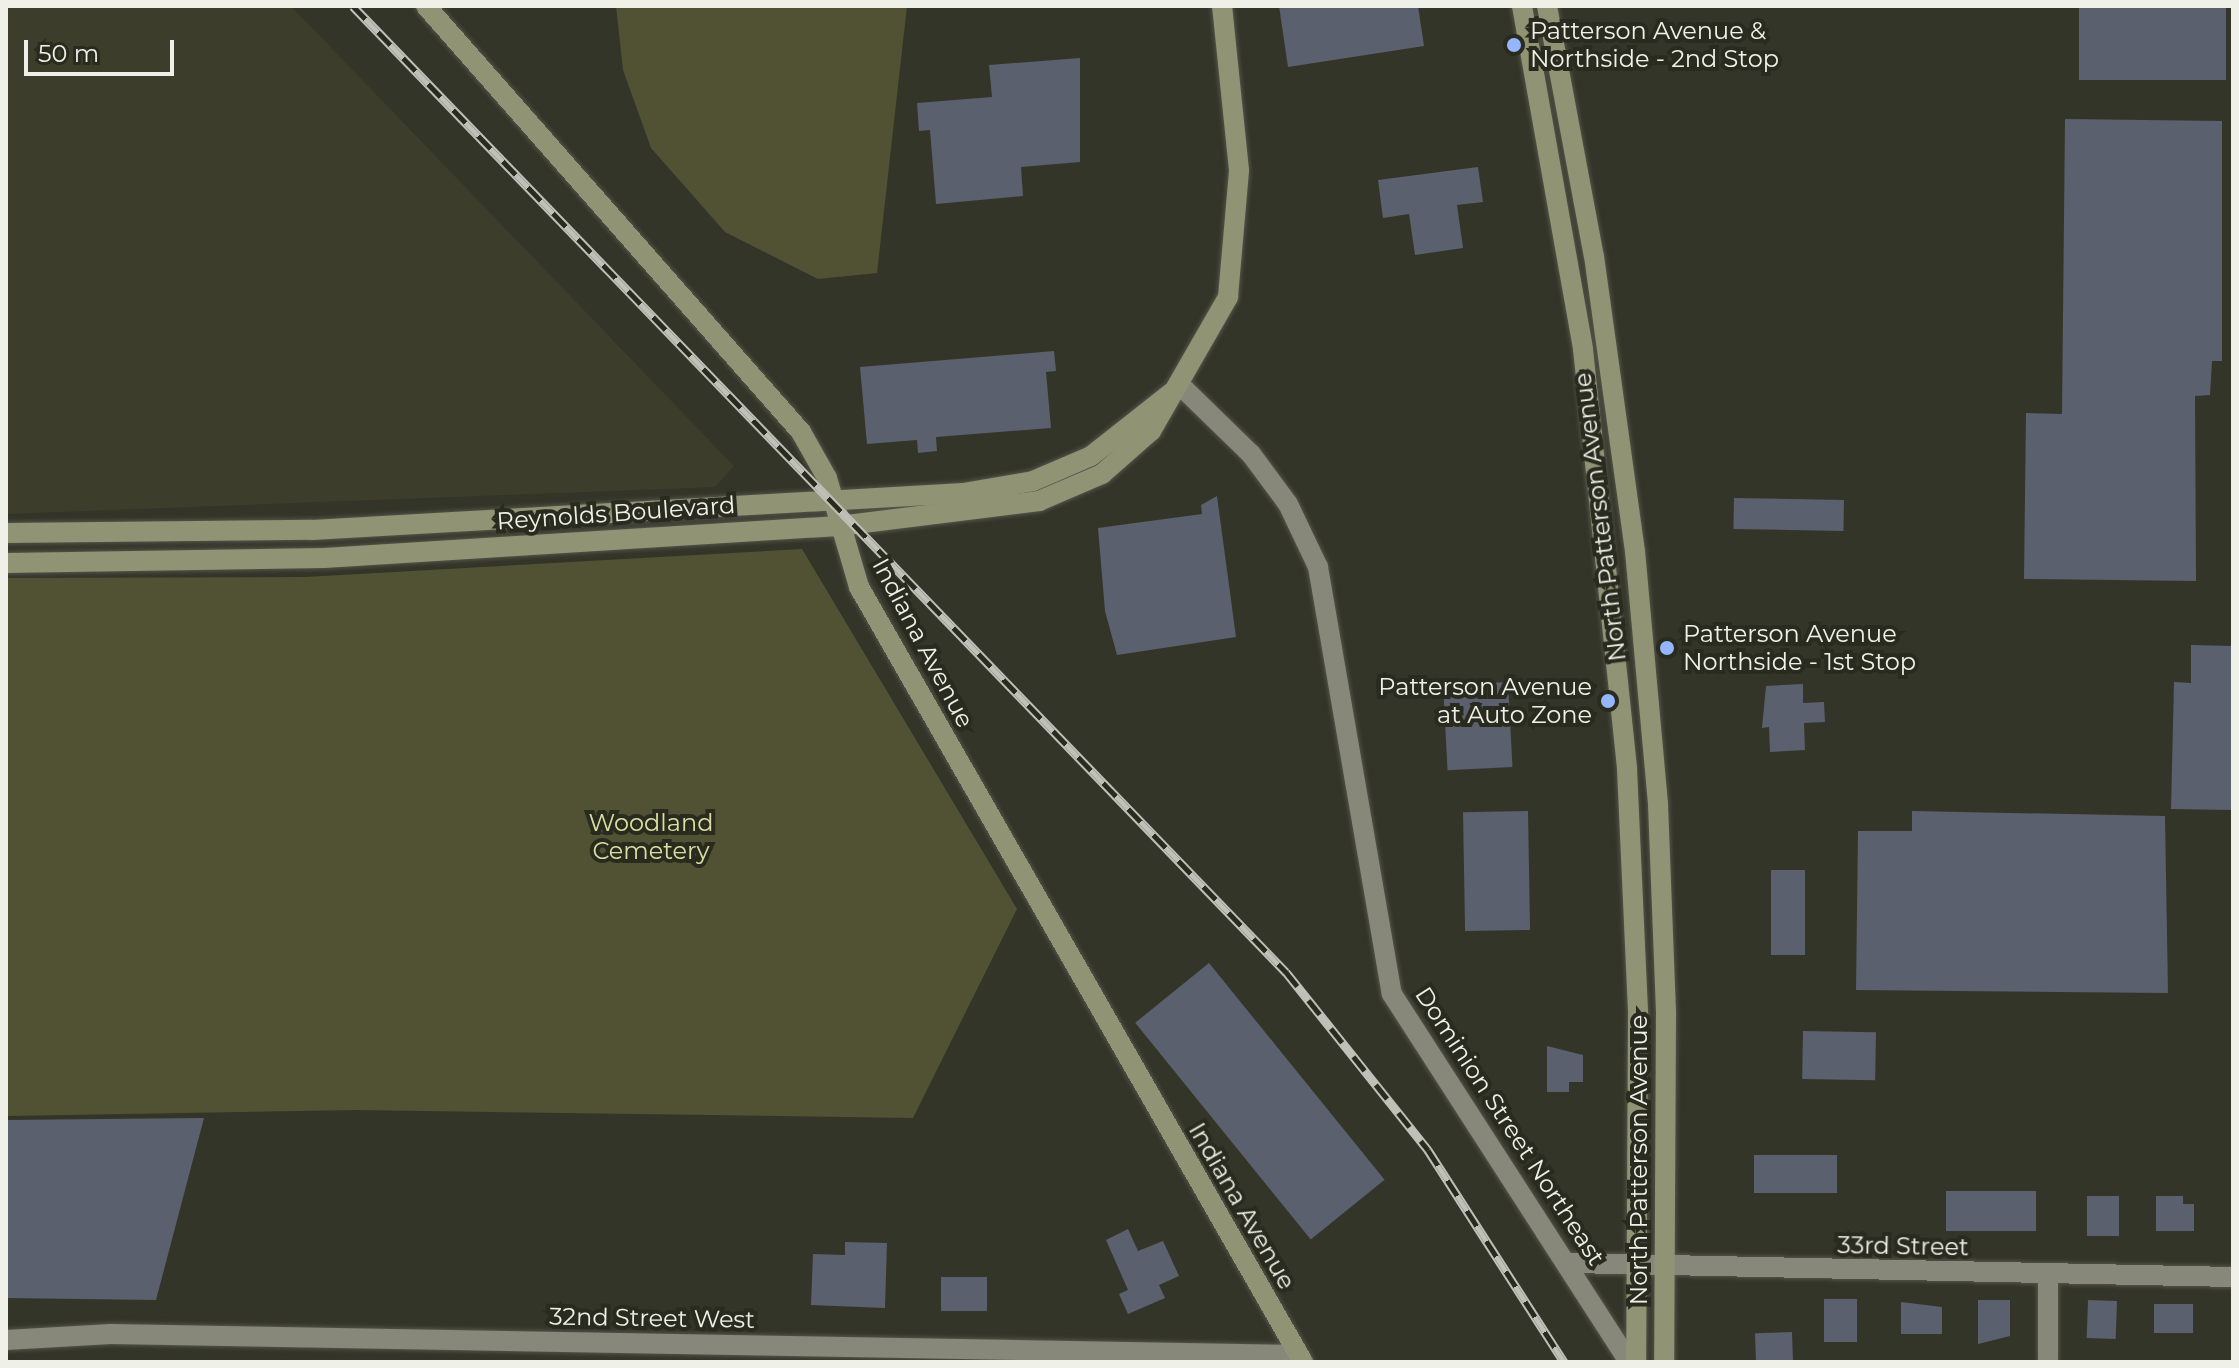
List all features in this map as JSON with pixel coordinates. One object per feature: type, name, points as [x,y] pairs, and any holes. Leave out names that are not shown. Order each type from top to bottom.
[{"type":"main road","name":"Indiana Avenue","points":[[426,6],[801,432],[834,504],[859,587],[1300,1360]]},
{"type":"main road","name":"Reynolds Boulevard","points":[[6,563],[324,558],[839,526],[1039,501],[1102,474],[1151,431],[1181,386],[1219,322],[1235,261],[1239,170],[1222,6]]},
{"type":"main road","name":"North Patterson Avenue","points":[[1522,6],[1583,349],[1613,602],[1634,879],[1638,1265],[1636,1362]]},
{"type":"main road","name":"North Patterson Avenue","points":[[1547,6],[1594,256],[1635,551],[1658,804],[1664,1362]]},
{"type":"main road","name":"Reynolds Boulevard","points":[[6,533],[312,530],[834,504],[1033,481],[1091,456],[1181,386]]},
{"type":"street","name":"Dominion Street Northeast","points":[[1181,386],[1251,454],[1288,504],[1318,567],[1392,994],[1571,1263],[1629,1362]]},
{"type":"street","name":"33rd Street","points":[[1571,1263],[2048,1276],[2233,1277]]},
{"type":"street","points":[[2048,1276],[2048,1362]]},
{"type":"street","name":"32nd Street West","points":[[6,1340],[111,1334],[1300,1360]]},
{"type":"shaded area","points":[[6,6],[291,6],[734,466],[715,487],[6,514]]},
{"type":"green space","points":[[616,6],[907,6],[877,273],[818,279],[725,232],[651,148],[623,70]]},
{"type":"green space","name":"Woodland Cemetery","points":[[802,549],[1017,909],[913,1118],[356,1110],[6,1116],[6,578],[305,577]]},
{"type":"building","points":[[1279,6],[1418,6],[1424,46],[1288,67]]},
{"type":"building","points":[[2079,6],[2226,6],[2226,80],[2079,80]]},
{"type":"building","points":[[1080,58],[1080,162],[1021,167],[1023,196],[936,204],[930,130],[919,131],[917,103],[992,97],[989,65]]},
{"type":"building","points":[[2065,119],[2222,121],[2222,361],[2212,361],[2210,395],[2195,396],[2196,581],[2024,579],[2026,413],[2062,414]]},
{"type":"building","points":[[1478,167],[1483,202],[1457,205],[1463,248],[1415,255],[1409,214],[1383,218],[1378,180]]},
{"type":"building","points":[[1054,351],[1056,371],[1046,372],[1051,428],[936,437],[937,451],[918,453],[917,440],[867,444],[860,367]]},
{"type":"building","points":[[1217,496],[1236,637],[1117,655],[1105,611],[1098,528],[1202,514],[1201,505]]},
{"type":"building","points":[[1734,498],[1844,500],[1843,531],[1733,529]]},
{"type":"building","points":[[2191,645],[2233,646],[2233,810],[2171,809],[2174,682],[2191,683]]},
{"type":"building","points":[[1508,682],[1512,767],[1448,770],[1443,685]]},
{"type":"building","points":[[1803,684],[1803,703],[1824,702],[1825,722],[1804,723],[1805,750],[1770,752],[1769,727],[1762,728],[1766,686]]},
{"type":"building","points":[[1528,811],[1530,930],[1465,931],[1463,812]]},
{"type":"building","points":[[1912,811],[2165,816],[2168,993],[1856,990],[1858,831],[1912,831]]},
{"type":"building","points":[[1771,870],[1805,870],[1805,955],[1771,955]]},
{"type":"building","points":[[1209,963],[1385,1180],[1311,1240],[1135,1023]]},
{"type":"building","points":[[1803,1031],[1876,1032],[1875,1080],[1802,1079]]},
{"type":"building","points":[[1547,1046],[1583,1055],[1583,1082],[1569,1082],[1569,1092],[1547,1092]]},
{"type":"building","points":[[204,1118],[156,1300],[6,1298],[6,1120]]},
{"type":"building","points":[[1754,1155],[1837,1155],[1837,1193],[1754,1193]]},
{"type":"building","points":[[1946,1191],[2036,1191],[2036,1231],[1946,1231]]},
{"type":"building","points":[[2087,1196],[2119,1196],[2119,1236],[2087,1236]]},
{"type":"building","points":[[2156,1196],[2183,1196],[2183,1204],[2194,1204],[2194,1231],[2156,1231]]},
{"type":"building","points":[[1128,1229],[1138,1251],[1163,1241],[1179,1276],[1159,1285],[1165,1298],[1128,1314],[1119,1294],[1128,1290],[1106,1240]]},
{"type":"building","points":[[845,1242],[887,1243],[885,1308],[811,1305],[813,1254],[845,1255]]},
{"type":"building","points":[[941,1277],[987,1277],[987,1311],[941,1311]]},
{"type":"building","points":[[1824,1299],[1857,1299],[1857,1342],[1824,1342]]},
{"type":"building","points":[[1978,1300],[2010,1300],[2010,1336],[1978,1344]]},
{"type":"building","points":[[2088,1300],[2117,1301],[2116,1339],[2087,1338]]},
{"type":"building","points":[[1901,1302],[1942,1307],[1942,1334],[1901,1334]]},
{"type":"building","points":[[2154,1304],[2193,1304],[2193,1333],[2154,1333]]},
{"type":"building","points":[[1792,1332],[1793,1362],[1756,1362],[1755,1333]]},
{"type":"railway","points":[[353,6],[1286,972],[1428,1150],[1564,1362]]},
{"type":"place","name":"Patterson Avenue & Northside - 2nd Stop","points":[[1514,45]]},
{"type":"place","name":"Patterson Avenue Northside - 1st Stop","points":[[1667,648]]},
{"type":"place","name":"Patterson Avenue at Auto Zone","points":[[1608,701]]}]
